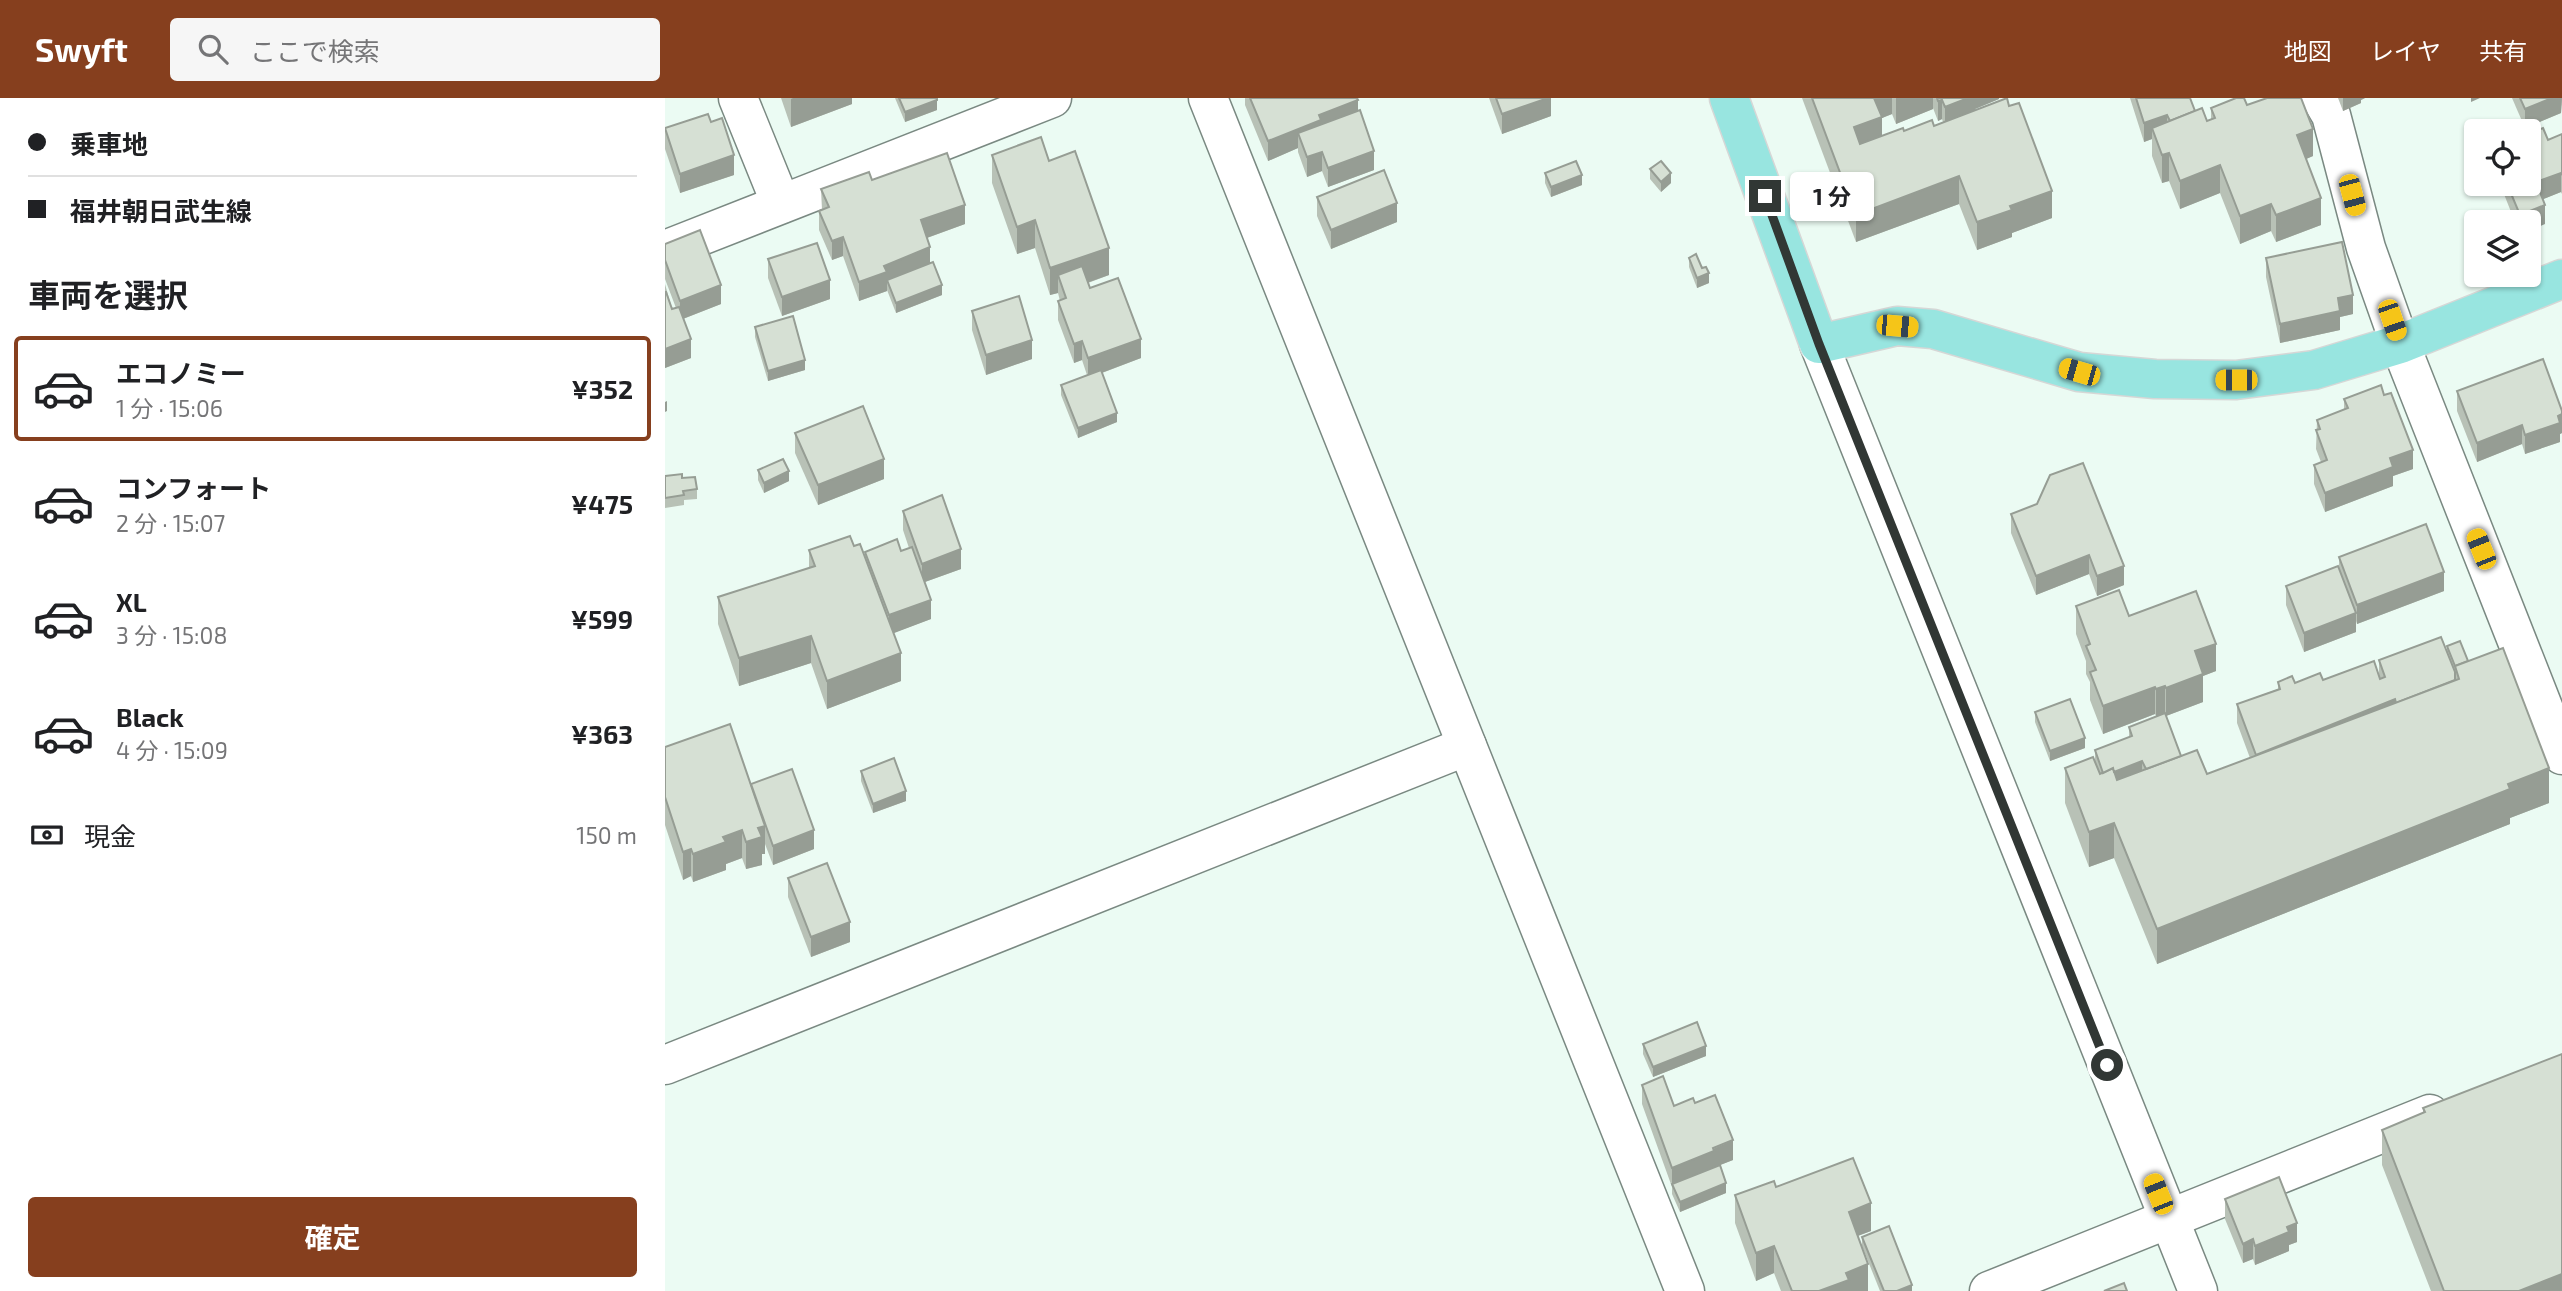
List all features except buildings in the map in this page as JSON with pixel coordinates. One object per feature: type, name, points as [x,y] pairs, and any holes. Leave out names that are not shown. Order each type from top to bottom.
[{"type":"main road","points":[[1729,98],[1819,344],[1897,326],[1933,329],[2079,372],[2155,379],[2236,380],[2314,370],[2400,344],[2562,279]]},
{"type":"street","points":[[738,98],[781,204]]},
{"type":"street","points":[[665,250],[1052,98]]},
{"type":"street","points":[[1207,98],[1685,1291]]},
{"type":"street","points":[[2321,98],[2331,115],[2366,248],[2400,344],[2562,755]]},
{"type":"street","points":[[1819,344],[2197,1291]]},
{"type":"street","points":[[665,1065],[1467,746]]},
{"type":"street","points":[[1989,1291],[2461,1102]]},
{"type":"route","points":[[1765,196],[1819,344],[2107,1065]]}]
